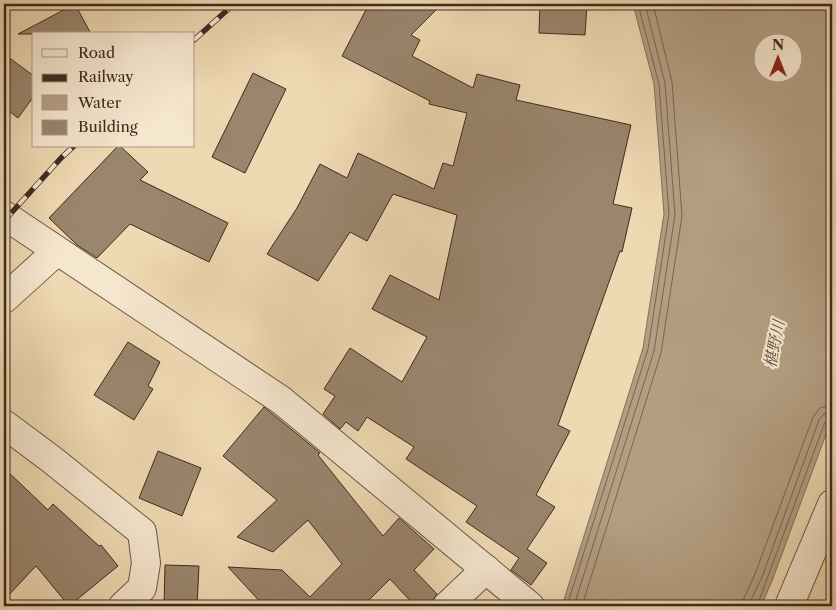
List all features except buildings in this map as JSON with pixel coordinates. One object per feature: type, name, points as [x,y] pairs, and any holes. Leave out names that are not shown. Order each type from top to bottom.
[{"type":"street","points":[[4,215],[281,400],[530,606]]},
{"type":"street","points":[[4,300],[57,250]]},
{"type":"street","points":[[4,424],[52,459],[142,532],[146,563],[142,588],[123,606]]},
{"type":"street","points":[[789,606],[832,504]]},
{"type":"street","points":[[448,606],[486,569]]},
{"type":"water","name":"椹野川","points":[[633,4],[832,4],[832,418],[761,606],[562,606],[643,348],[664,214],[654,84]]},
{"type":"railway","points":[[195,39],[234,4]]},
{"type":"railway","points":[[4,221],[72,148]]}]
